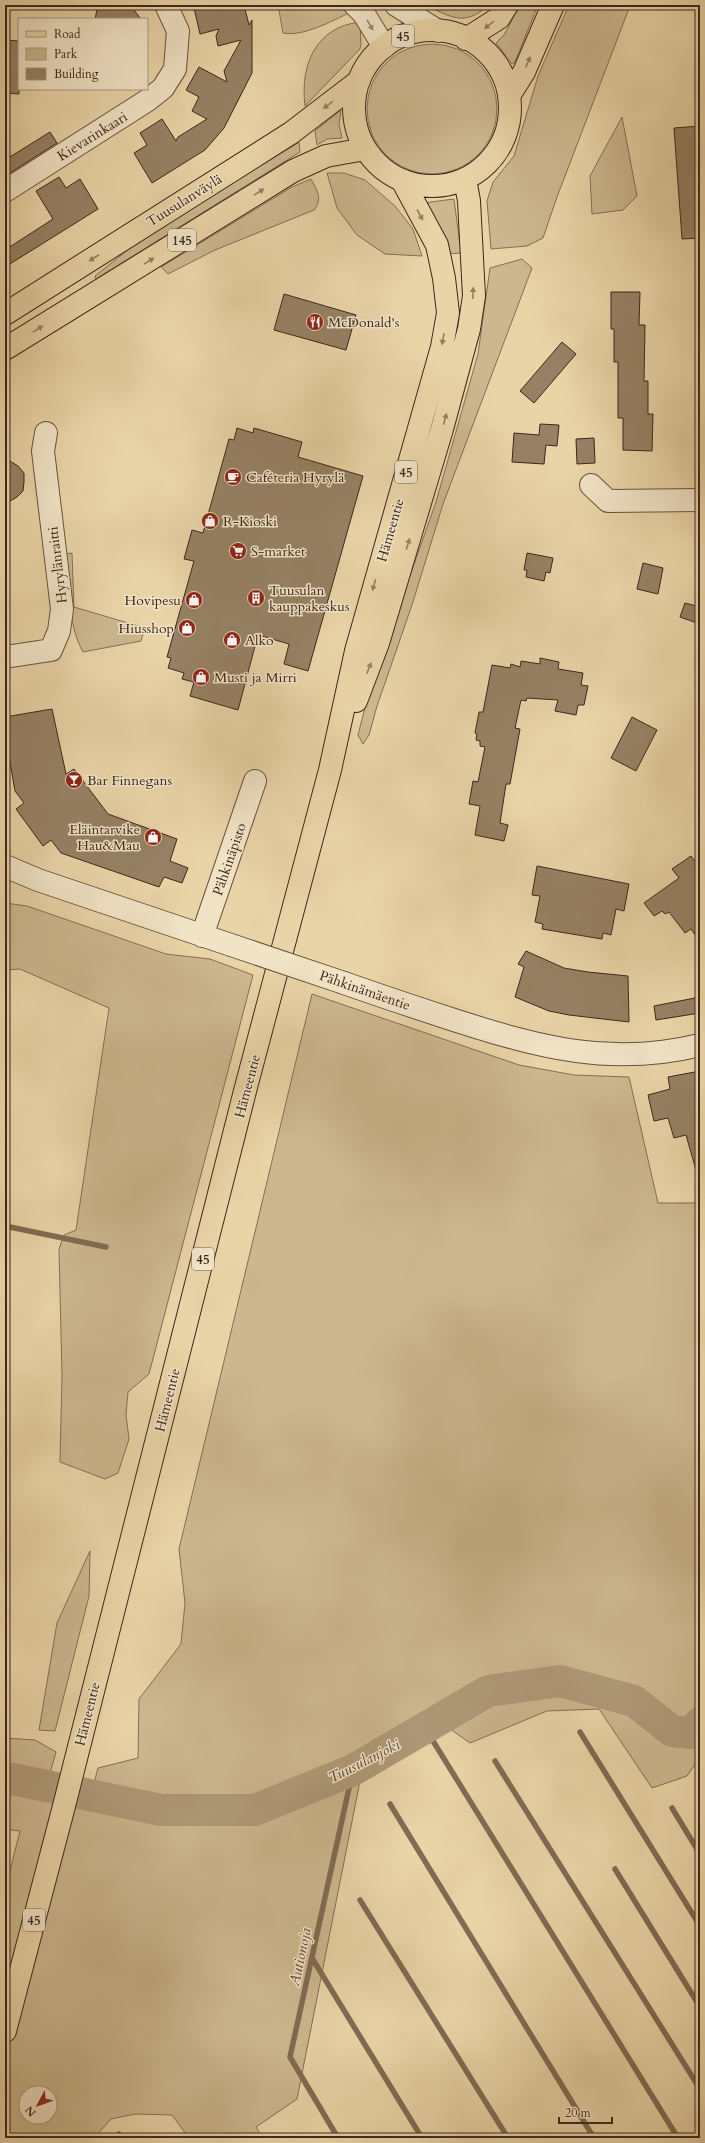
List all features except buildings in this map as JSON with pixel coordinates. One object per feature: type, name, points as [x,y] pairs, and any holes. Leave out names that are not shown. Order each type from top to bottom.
[{"type":"main road","points":[[402,180],[423,186],[437,186],[465,179],[488,163],[503,139],[510,111],[509,96],[505,82],[494,62],[479,46],[466,39],[499,18],[507,5]]},
{"type":"main road","points":[[509,96],[524,72],[553,5]]},
{"type":"main road","name":"45","points":[[402,180],[384,170],[365,149],[359,136],[354,108],[359,81],[369,62],[384,47],[409,34],[423,31],[438,31],[452,33],[466,39]]},
{"type":"main road","name":"Tuusulanväylä","points":[[5,314],[281,140],[359,81]]},
{"type":"main road","name":"145","points":[[5,349],[293,171],[326,156],[365,149]]},
{"type":"main road","name":"Hämeentie","points":[[330,770],[378,643],[442,429],[469,329],[474,288],[469,201],[465,179]]},
{"type":"main road","name":"Hämeentie","points":[[5,2031],[64,1810],[245,1091],[330,770],[356,651],[442,347],[448,313],[444,278],[437,245],[402,180]]},
{"type":"street","name":"Kievarinkaari","points":[[5,191],[148,100],[163,88],[175,69],[178,31],[166,5]]},
{"type":"street","points":[[355,5],[364,14],[384,47]]},
{"type":"street","points":[[396,5],[438,31]]},
{"type":"street","name":"Hyrylänraitti","points":[[5,657],[50,650],[59,631],[62,609],[43,451],[46,433]]},
{"type":"street","points":[[591,485],[608,501],[700,500]]},
{"type":"street","name":"Pähkinäpisto","points":[[202,936],[255,781]]},
{"type":"street","name":"Pähkinämäentie","points":[[5,866],[38,880],[202,936],[521,1041],[563,1050],[613,1055],[676,1051],[700,1045]]},
{"type":"green space","points":[[278,5],[343,5],[351,12],[326,24],[299,33],[291,34],[283,33]]},
{"type":"green space","points":[[424,5],[489,5],[472,16],[457,18]]},
{"type":"green space","points":[[520,5],[538,5],[515,62],[512,64],[496,43],[504,35]]},
{"type":"green space","points":[[569,5],[626,5],[628,11],[557,197],[543,238],[527,246],[491,249],[487,201],[493,182],[514,156],[538,76]]},
{"type":"green space","points":[[360,22],[360,49],[305,106],[305,77],[308,63],[314,51],[322,40],[332,32],[345,25]]},
{"type":"green space","points":[[438,44],[457,49],[478,63],[492,84],[496,96],[496,122],[492,134],[478,155],[457,169],[445,173],[426,174],[407,169],[386,155],[372,134],[368,122],[367,103],[372,84],[386,63],[407,49],[419,45]]},
{"type":"green space","points":[[341,110],[339,124],[342,138],[327,139],[317,145],[315,131]]},
{"type":"green space","points":[[622,117],[637,196],[623,210],[592,214],[590,176]]},
{"type":"green space","points":[[299,142],[300,152],[96,279],[95,276],[134,245]]},
{"type":"green space","points":[[327,173],[344,173],[365,180],[395,206],[413,229],[422,256],[385,254],[357,235],[337,208]]},
{"type":"green space","points":[[311,179],[319,198],[317,206],[314,210],[215,250],[168,274],[161,267],[292,187]]},
{"type":"green space","points":[[454,199],[461,253],[447,254],[423,203]]},
{"type":"green space","points":[[522,259],[532,268],[443,504],[412,605],[377,706],[369,735],[363,744],[358,735],[369,692],[436,502],[478,354],[490,268]]},
{"type":"green space","points":[[72,553],[74,607],[145,628],[141,641],[83,652],[74,630],[68,592],[66,554]]},
{"type":"green space","points":[[5,903],[27,906],[166,954],[210,959],[253,975],[149,1374],[128,1392],[126,1415],[129,1439],[118,1473],[105,1479],[60,1462],[62,1376],[59,1249],[64,1235],[76,1230],[109,1008],[20,969],[5,970]]},
{"type":"green space","points":[[312,994],[519,1065],[574,1075],[629,1077],[658,1203],[700,1203],[700,1757],[687,1776],[652,1788],[599,1709],[547,1711],[470,1743],[446,1726],[430,1731],[361,1776],[297,2099],[256,2127],[263,2138],[189,2138],[172,2115],[135,2114],[111,2119],[94,2138],[5,2138],[5,1891],[20,1831],[5,1829],[5,1738],[35,1740],[56,1752],[46,1788],[90,1798],[98,1768],[138,1758],[139,1699],[181,1644],[185,1603],[179,1549]]},
{"type":"green space","points":[[90,1551],[89,1596],[55,1731],[39,1730],[57,1623]]},
{"type":"waterway","points":[[5,1226],[106,1247]]},
{"type":"waterway","name":"Tuusulanjoki","points":[[5,1780],[13,1779],[161,1810],[255,1810],[353,1770],[488,1691],[560,1681],[634,1701],[672,1731],[691,1733],[700,1723]]},
{"type":"waterway","points":[[425,1728],[678,2138]]},
{"type":"waterway","points":[[580,1732],[700,1926]]},
{"type":"waterway","points":[[495,1761],[700,2089]]},
{"type":"waterway","name":"Autionoja","points":[[338,2138],[290,2057],[353,1770]]},
{"type":"waterway","points":[[390,1804],[594,2138]]},
{"type":"waterway","points":[[672,1808],[700,1854]]},
{"type":"waterway","points":[[615,1869],[700,2007]]},
{"type":"waterway","points":[[360,1900],[508,2138]]},
{"type":"waterway","points":[[312,1958],[422,2138]]},
{"type":"waterway","points":[[119,2134],[121,2138]]},
{"type":"place","name":"McDonald's","points":[[315,322]]},
{"type":"place","name":"Caféteria Hyrylä","points":[[233,477]]},
{"type":"place","name":"R-Kioski","points":[[210,521]]},
{"type":"place","name":"S-market","points":[[238,551]]},
{"type":"place","name":"Tuusulan kauppakeskus","points":[[256,598]]},
{"type":"place","name":"Hovipesu","points":[[194,600]]},
{"type":"place","name":"Hiusshop","points":[[187,628]]},
{"type":"place","name":"Alko","points":[[232,640]]},
{"type":"place","name":"Musti ja Mirri","points":[[201,677]]},
{"type":"place","name":"Bar Finnegans","points":[[74,780]]},
{"type":"place","name":"Eläintarvike Hau&Mau","points":[[153,837]]}]
